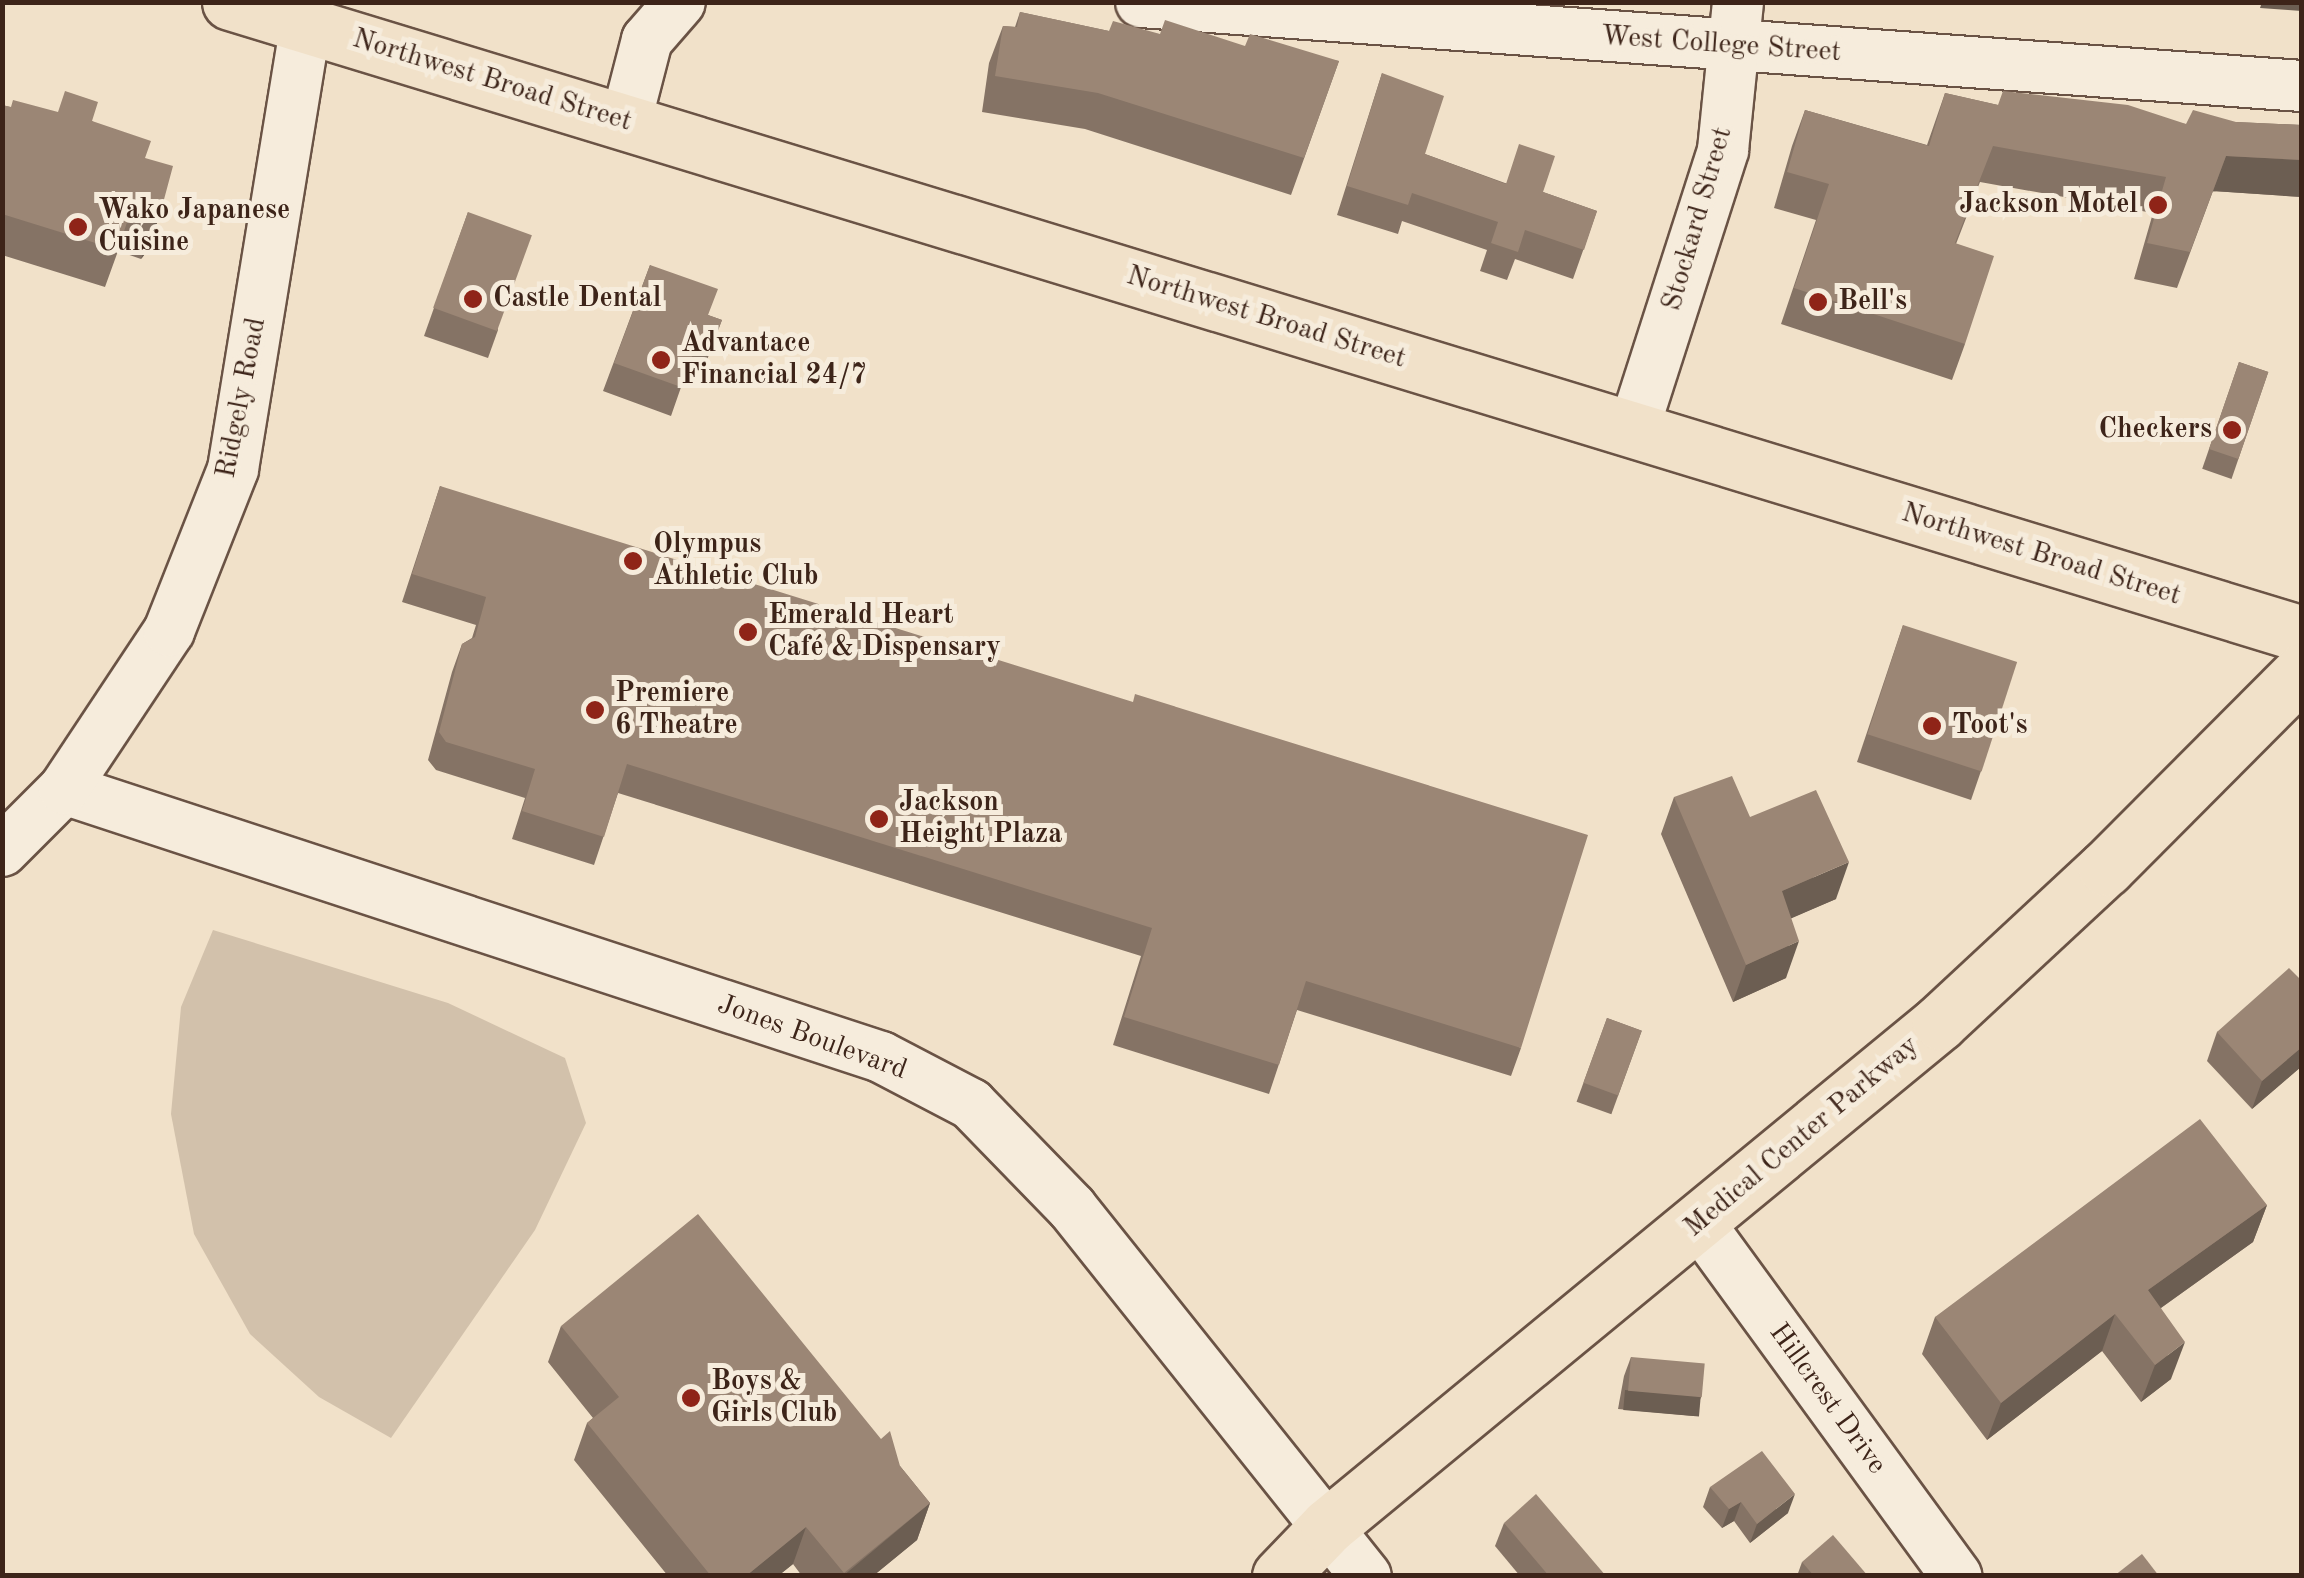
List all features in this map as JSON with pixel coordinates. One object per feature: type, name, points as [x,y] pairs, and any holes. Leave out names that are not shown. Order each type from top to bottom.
[{"type":"main road","name":"Northwest Broad Street","points":[[230,2],[303,14],[626,121],[2302,634]]},
{"type":"main road","name":"Medical Center Parkway","points":[[1280,1576],[1328,1526],[1940,1022],[2106,868],[2302,671]]},
{"type":"street","points":[[626,121],[647,40],[680,2]]},
{"type":"street","name":"West College Street","points":[[1141,2],[1737,24],[2302,86]]},
{"type":"street","name":"Ridgely Road","points":[[2,851],[64,789],[170,630],[233,469],[303,14]]},
{"type":"street","name":"Stockard Street","points":[[1633,431],[1723,150],[1737,24]]},
{"type":"street","name":"Jones Boulevard","points":[[64,789],[881,1057],[972,1104],[1072,1208],[1366,1576]]},
{"type":"street","name":"Hillcrest Drive","points":[[1699,1223],[1956,1576]]},
{"type":"shaded area","points":[[213,930],[448,1003],[565,1058],[586,1123],[535,1230],[391,1438],[319,1397],[250,1334],[194,1234],[171,1114],[181,1007]]},
{"type":"building","points":[[1020,12],[1109,31],[1113,21],[1160,34],[1165,20],[1245,46],[1250,34],[1339,61],[1304,158],[1098,93],[995,76],[1003,26],[1017,27]]},
{"type":"building","points":[[1382,73],[1444,96],[1425,154],[1506,184],[1519,144],[1555,156],[1543,192],[1597,211],[1584,250],[1525,230],[1518,252],[1491,243],[1498,222],[1412,193],[1408,205],[1347,186]]},
{"type":"building","name":"Wako Japanese Cuisine","points":[[65,91],[98,102],[92,121],[151,141],[145,158],[173,166],[159,218],[154,222],[130,213],[118,250],[2,214],[2,105],[11,107],[13,100],[58,112]]},
{"type":"building","points":[[2003,91],[2128,105],[2186,124],[2193,110],[2236,122],[2302,125],[2302,160],[2226,156],[2190,252],[2147,243],[2166,177],[1993,146],[1955,243],[1994,256],[1965,344],[1794,288],[1829,184],[1787,172],[1805,110],[1929,146],[1945,93],[1998,105]]},
{"type":"building","name":"Castle Dental","points":[[468,212],[532,235],[497,331],[433,308]]},
{"type":"building","name":"Advantace Financial 24/7","points":[[650,265],[718,289],[708,315],[722,320],[711,347],[697,342],[681,387],[614,363]]},
{"type":"building","name":"Checkers","points":[[2239,362],[2268,372],[2238,459],[2209,449]]},
{"type":"building","name":"Jackson Height Plaza","points":[[440,486],[1133,702],[1135,694],[1588,835],[1521,1048],[1306,981],[1279,1065],[1124,1017],[1152,928],[627,764],[604,837],[522,811],[535,769],[446,742],[439,732],[462,644],[475,637],[486,597],[412,574]]},
{"type":"building","name":"Toot's","points":[[1903,625],[2017,662],[1982,771],[1867,734]]},
{"type":"building","points":[[1732,776],[1750,817],[1816,790],[1849,862],[1782,891],[1799,941],[1746,965],[1674,797]]},
{"type":"building","points":[[2289,968],[2302,981],[2302,1047],[2262,1081],[2217,1032]]},
{"type":"building","points":[[1607,1018],[1642,1031],[1618,1095],[1583,1083]]},
{"type":"building","points":[[2200,1119],[2267,1205],[2148,1290],[2185,1342],[2155,1365],[2115,1314],[2001,1403],[1935,1317]]},
{"type":"building","name":"Boys & Girls Club","points":[[698,1214],[881,1439],[890,1431],[900,1466],[930,1503],[844,1573],[806,1527],[746,1576],[711,1576],[587,1423],[619,1397],[561,1326]]},
{"type":"building","points":[[1631,1357],[1705,1363],[1702,1397],[1628,1391]]},
{"type":"building","points":[[1762,1451],[1795,1494],[1757,1524],[1741,1502],[1729,1509],[1710,1487]]},
{"type":"building","points":[[1536,1494],[1606,1576],[1549,1576],[1504,1523]]},
{"type":"building","points":[[1833,1535],[1868,1576],[1814,1576],[1802,1562]]},
{"type":"building","points":[[2142,1554],[2159,1576],[2114,1576]]},
{"type":"place","name":"Jackson Motel","points":[[2158,205]]},
{"type":"place","name":"Wako Japanese Cuisine","points":[[78,227]]},
{"type":"place","name":"Castle Dental","points":[[473,299]]},
{"type":"place","name":"Bell's","points":[[1818,302]]},
{"type":"place","name":"Advantace Financial 24/7","points":[[661,360]]},
{"type":"place","name":"Checkers","points":[[2232,430]]},
{"type":"place","name":"Olympus Athletic Club","points":[[633,561]]},
{"type":"place","name":"Emerald Heart Café & Dispensary","points":[[748,632]]},
{"type":"place","name":"Premiere 6 Theatre","points":[[595,710]]},
{"type":"place","name":"Toot's","points":[[1932,726]]},
{"type":"place","name":"Jackson Height Plaza","points":[[879,819]]},
{"type":"place","name":"Boys & Girls Club","points":[[691,1398]]}]
